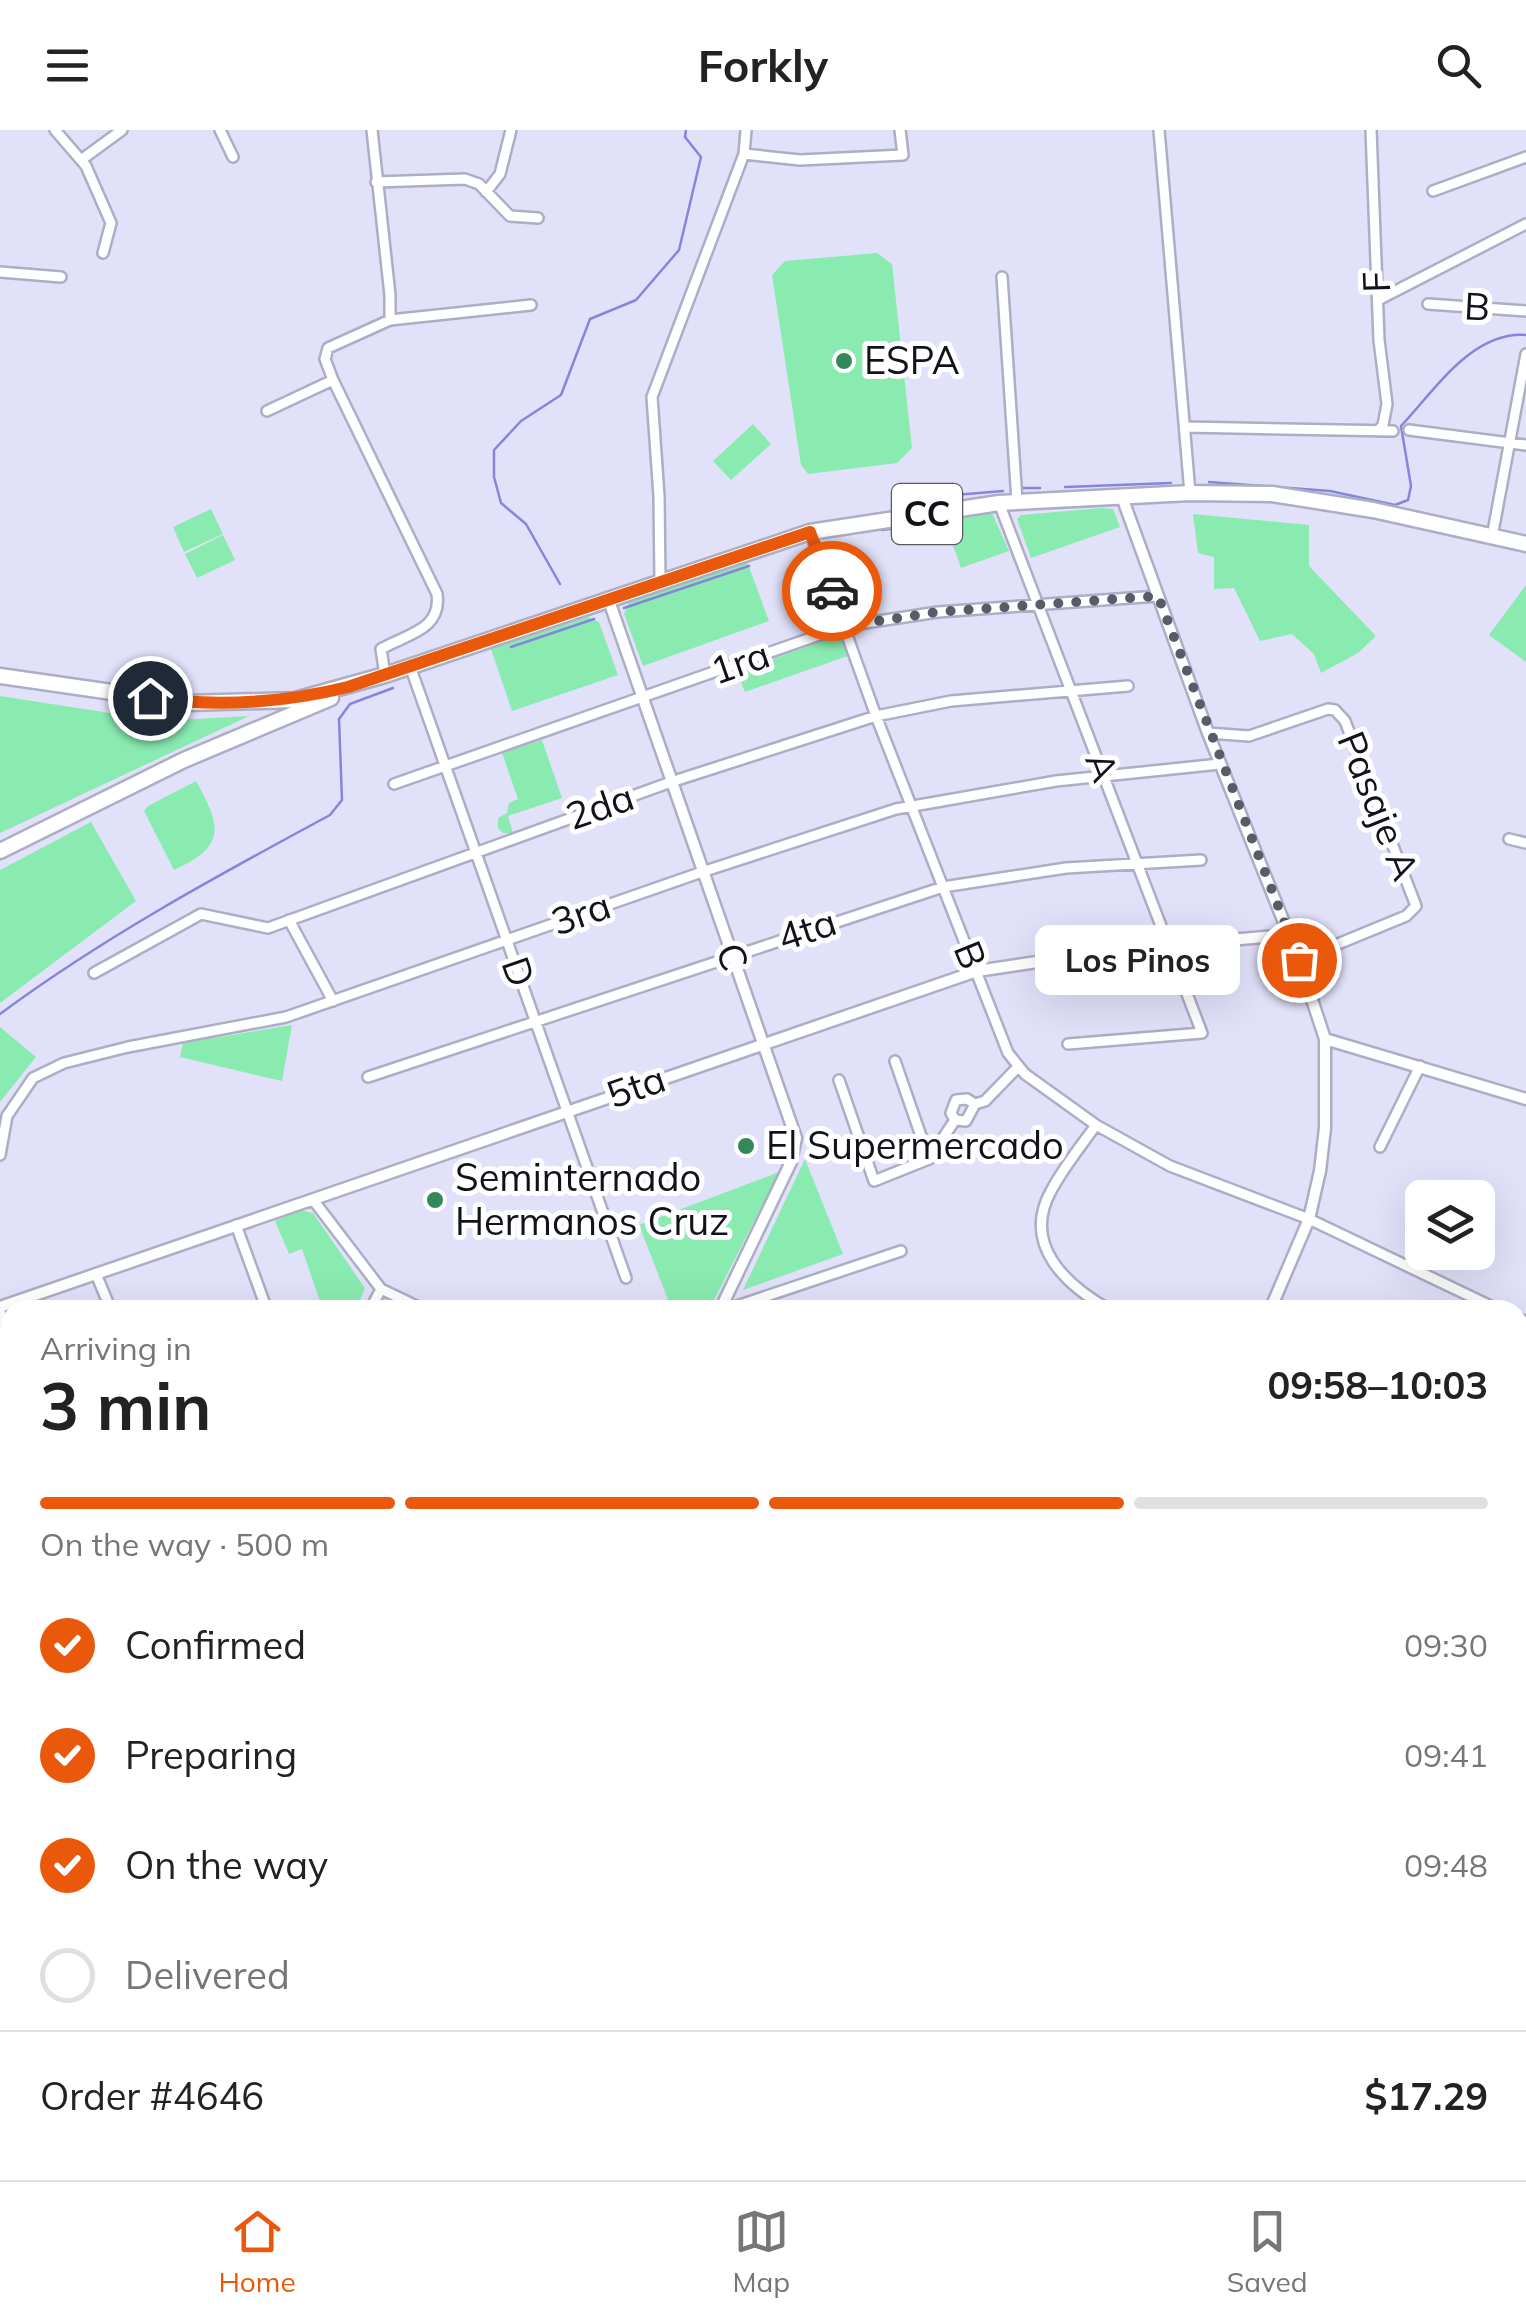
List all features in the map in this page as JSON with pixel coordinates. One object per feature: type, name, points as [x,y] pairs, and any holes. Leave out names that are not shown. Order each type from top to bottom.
[{"type":"main road","name":"CC","points":[[0,676],[188,703],[295,700],[385,675],[810,532],[999,502],[1190,492],[1272,494],[1373,510],[1526,544]]},
{"type":"main road","name":"CC","points":[[0,851],[184,760],[348,687]]},
{"type":"street","points":[[54,130],[81,160],[110,224],[104,253]]},
{"type":"street","points":[[81,160],[122,130]]},
{"type":"street","points":[[220,130],[233,157]]},
{"type":"street","points":[[372,130],[390,320]]},
{"type":"street","points":[[486,192],[500,174],[511,130]]},
{"type":"street","points":[[660,581],[660,496],[652,398],[744,154],[746,130]]},
{"type":"street","points":[[744,154],[800,160],[903,155],[900,130]]},
{"type":"street","points":[[1158,130],[1190,492]]},
{"type":"street","name":"F","points":[[1371,130],[1387,404],[1378,431]]},
{"type":"street","points":[[1433,191],[1526,157]]},
{"type":"street","points":[[376,182],[466,179],[479,184],[510,216],[538,218]]},
{"type":"street","points":[[1378,300],[1526,224]]},
{"type":"street","points":[[0,272],[61,277]]},
{"type":"street","points":[[1002,277],[1017,502]]},
{"type":"street","name":"B","points":[[1428,304],[1526,310]]},
{"type":"street","points":[[385,675],[382,649],[433,620],[440,610],[437,594],[332,380],[325,359],[328,348],[390,320],[531,305]]},
{"type":"street","points":[[1492,537],[1526,354]]},
{"type":"street","points":[[268,411],[332,380]]},
{"type":"street","points":[[1185,427],[1393,431]]},
{"type":"street","points":[[1409,430],[1526,444]]},
{"type":"street","points":[[1122,497],[1208,733],[1299,960],[1325,1038],[1325,1128],[1309,1219],[1274,1300]]},
{"type":"street","name":"A","points":[[999,502],[1202,1032],[1068,1044]]},
{"type":"street","name":"B","points":[[810,532],[876,716],[1008,1053],[1018,1067],[1096,1125],[1170,1166],[1309,1219],[1479,1300]]},
{"type":"street","name":"1ra","points":[[394,784],[845,626],[938,612],[1158,596]]},
{"type":"street","name":"C","points":[[608,598],[796,1138],[791,1162],[727,1300]]},
{"type":"street","name":"D","points":[[410,666],[626,1278]]},
{"type":"street","name":"2da","points":[[94,973],[202,914],[268,928],[475,850],[876,716],[951,701],[1128,686]]},
{"type":"street","name":"Pasaje A","points":[[1208,733],[1248,736],[1328,708],[1341,714],[1345,721],[1416,906],[1406,916],[1299,960]]},
{"type":"street","name":"3ra","points":[[0,1156],[7,1116],[33,1078],[64,1063],[128,1046],[286,1017],[702,872],[911,806],[1056,781],[1220,764]]},
{"type":"street","points":[[1509,839],[1526,843]]},
{"type":"street","name":"4ta","points":[[368,1078],[943,887],[1066,868],[1201,860]]},
{"type":"street","points":[[289,920],[333,1001]]},
{"type":"street","name":"5ta","points":[[27,1300],[977,971],[1036,960],[1287,935]]},
{"type":"street","points":[[1325,1038],[1526,1099]]},
{"type":"street","points":[[895,1061],[929,1160]]},
{"type":"street","points":[[1380,1148],[1420,1066]]},
{"type":"street","points":[[955,1120],[966,1120],[975,1104],[986,1101],[1018,1067]]},
{"type":"street","points":[[839,1080],[874,1182],[929,1160],[955,1120]]},
{"type":"street","points":[[955,1120],[951,1113],[956,1100],[967,1099],[975,1104]]},
{"type":"street","points":[[1092,1300],[1064,1279],[1042,1234],[1043,1212],[1050,1192],[1096,1125]]},
{"type":"street","points":[[304,1202],[314,1201],[381,1289],[404,1300]]},
{"type":"street","points":[[236,1225],[262,1300]]},
{"type":"street","points":[[752,1300],[900,1250]]},
{"type":"street","points":[[96,1274],[107,1300]]},
{"type":"street","points":[[375,1300],[381,1289]]},
{"type":"green space","name":"ESPA","points":[[877,253],[892,264],[912,448],[897,463],[808,474],[801,465],[772,275],[785,261]]},
{"type":"green space","points":[[753,424],[771,444],[731,480],[713,461]]},
{"type":"green space","points":[[211,509],[223,534],[184,552],[173,527]]},
{"type":"green space","points":[[1113,509],[1120,527],[1031,558],[1017,519],[1021,515]]},
{"type":"green space","points":[[992,513],[1009,551],[961,568],[943,517]]},
{"type":"green space","points":[[1193,514],[1309,525],[1309,566],[1376,636],[1358,653],[1321,673],[1314,654],[1292,634],[1260,641],[1234,588],[1214,589],[1214,557],[1198,553]]},
{"type":"green space","points":[[223,535],[235,560],[197,578],[185,554]]},
{"type":"green space","points":[[746,559],[769,621],[643,666],[624,614],[629,602]]},
{"type":"green space","points":[[1526,585],[1526,662],[1489,635]]},
{"type":"green space","points":[[588,617],[599,622],[618,675],[512,711],[491,649]]},
{"type":"green space","points":[[839,635],[848,656],[745,692],[737,672]]},
{"type":"green space","points":[[0,696],[162,721],[249,716],[0,833]]},
{"type":"green space","points":[[542,740],[562,798],[508,816],[513,833],[503,833],[498,828],[498,818],[507,813],[509,803],[518,799],[502,753]]},
{"type":"green space","points":[[196,781],[211,811],[214,833],[203,852],[174,870],[144,811]]},
{"type":"green space","points":[[91,822],[136,901],[0,1003],[0,870]]},
{"type":"green space","points":[[292,1025],[282,1081],[180,1057],[183,1043]]},
{"type":"green space","points":[[0,1027],[36,1057],[0,1102]]},
{"type":"green space","points":[[805,1159],[843,1254],[743,1290]]},
{"type":"green space","points":[[779,1172],[714,1300],[668,1300],[639,1225]]},
{"type":"green space","points":[[301,1210],[313,1213],[365,1288],[360,1300],[320,1300],[302,1249],[289,1254],[275,1221]]},
{"type":"waterway","points":[[560,584],[526,524],[501,503],[494,477],[494,450],[521,421],[561,395],[590,319],[636,300],[679,250],[701,157],[685,137],[686,130]]},
{"type":"waterway","points":[[1209,482],[1330,491],[1395,505],[1408,500],[1411,486],[1401,426],[1471,353],[1506,336],[1526,335]]},
{"type":"waterway","points":[[1065,487],[1171,483]]},
{"type":"waterway","points":[[1022,488],[1040,488]]},
{"type":"waterway","points":[[955,495],[1003,491]]},
{"type":"waterway","points":[[882,530],[952,521]]},
{"type":"waterway","points":[[624,608],[749,566]]},
{"type":"waterway","points":[[511,647],[594,619]]},
{"type":"waterway","points":[[0,1014],[120,933],[330,815],[342,800],[339,719],[350,704],[393,688]]},
{"type":"way so far","points":[[832,591],[845,626],[938,612],[1158,596],[1299,960]]},
{"type":"place","name":"ESPA","points":[[844,361]]},
{"type":"place","name":"Los Pinos","points":[[1299,960]]},
{"type":"place","name":"El Supermercado","points":[[746,1146]]},
{"type":"place","name":"Seminternado Hermanos Cruz","points":[[435,1200]]},
{"type":"route","points":[[150,698],[188,703],[295,700],[348,687],[810,532],[832,591]]}]
